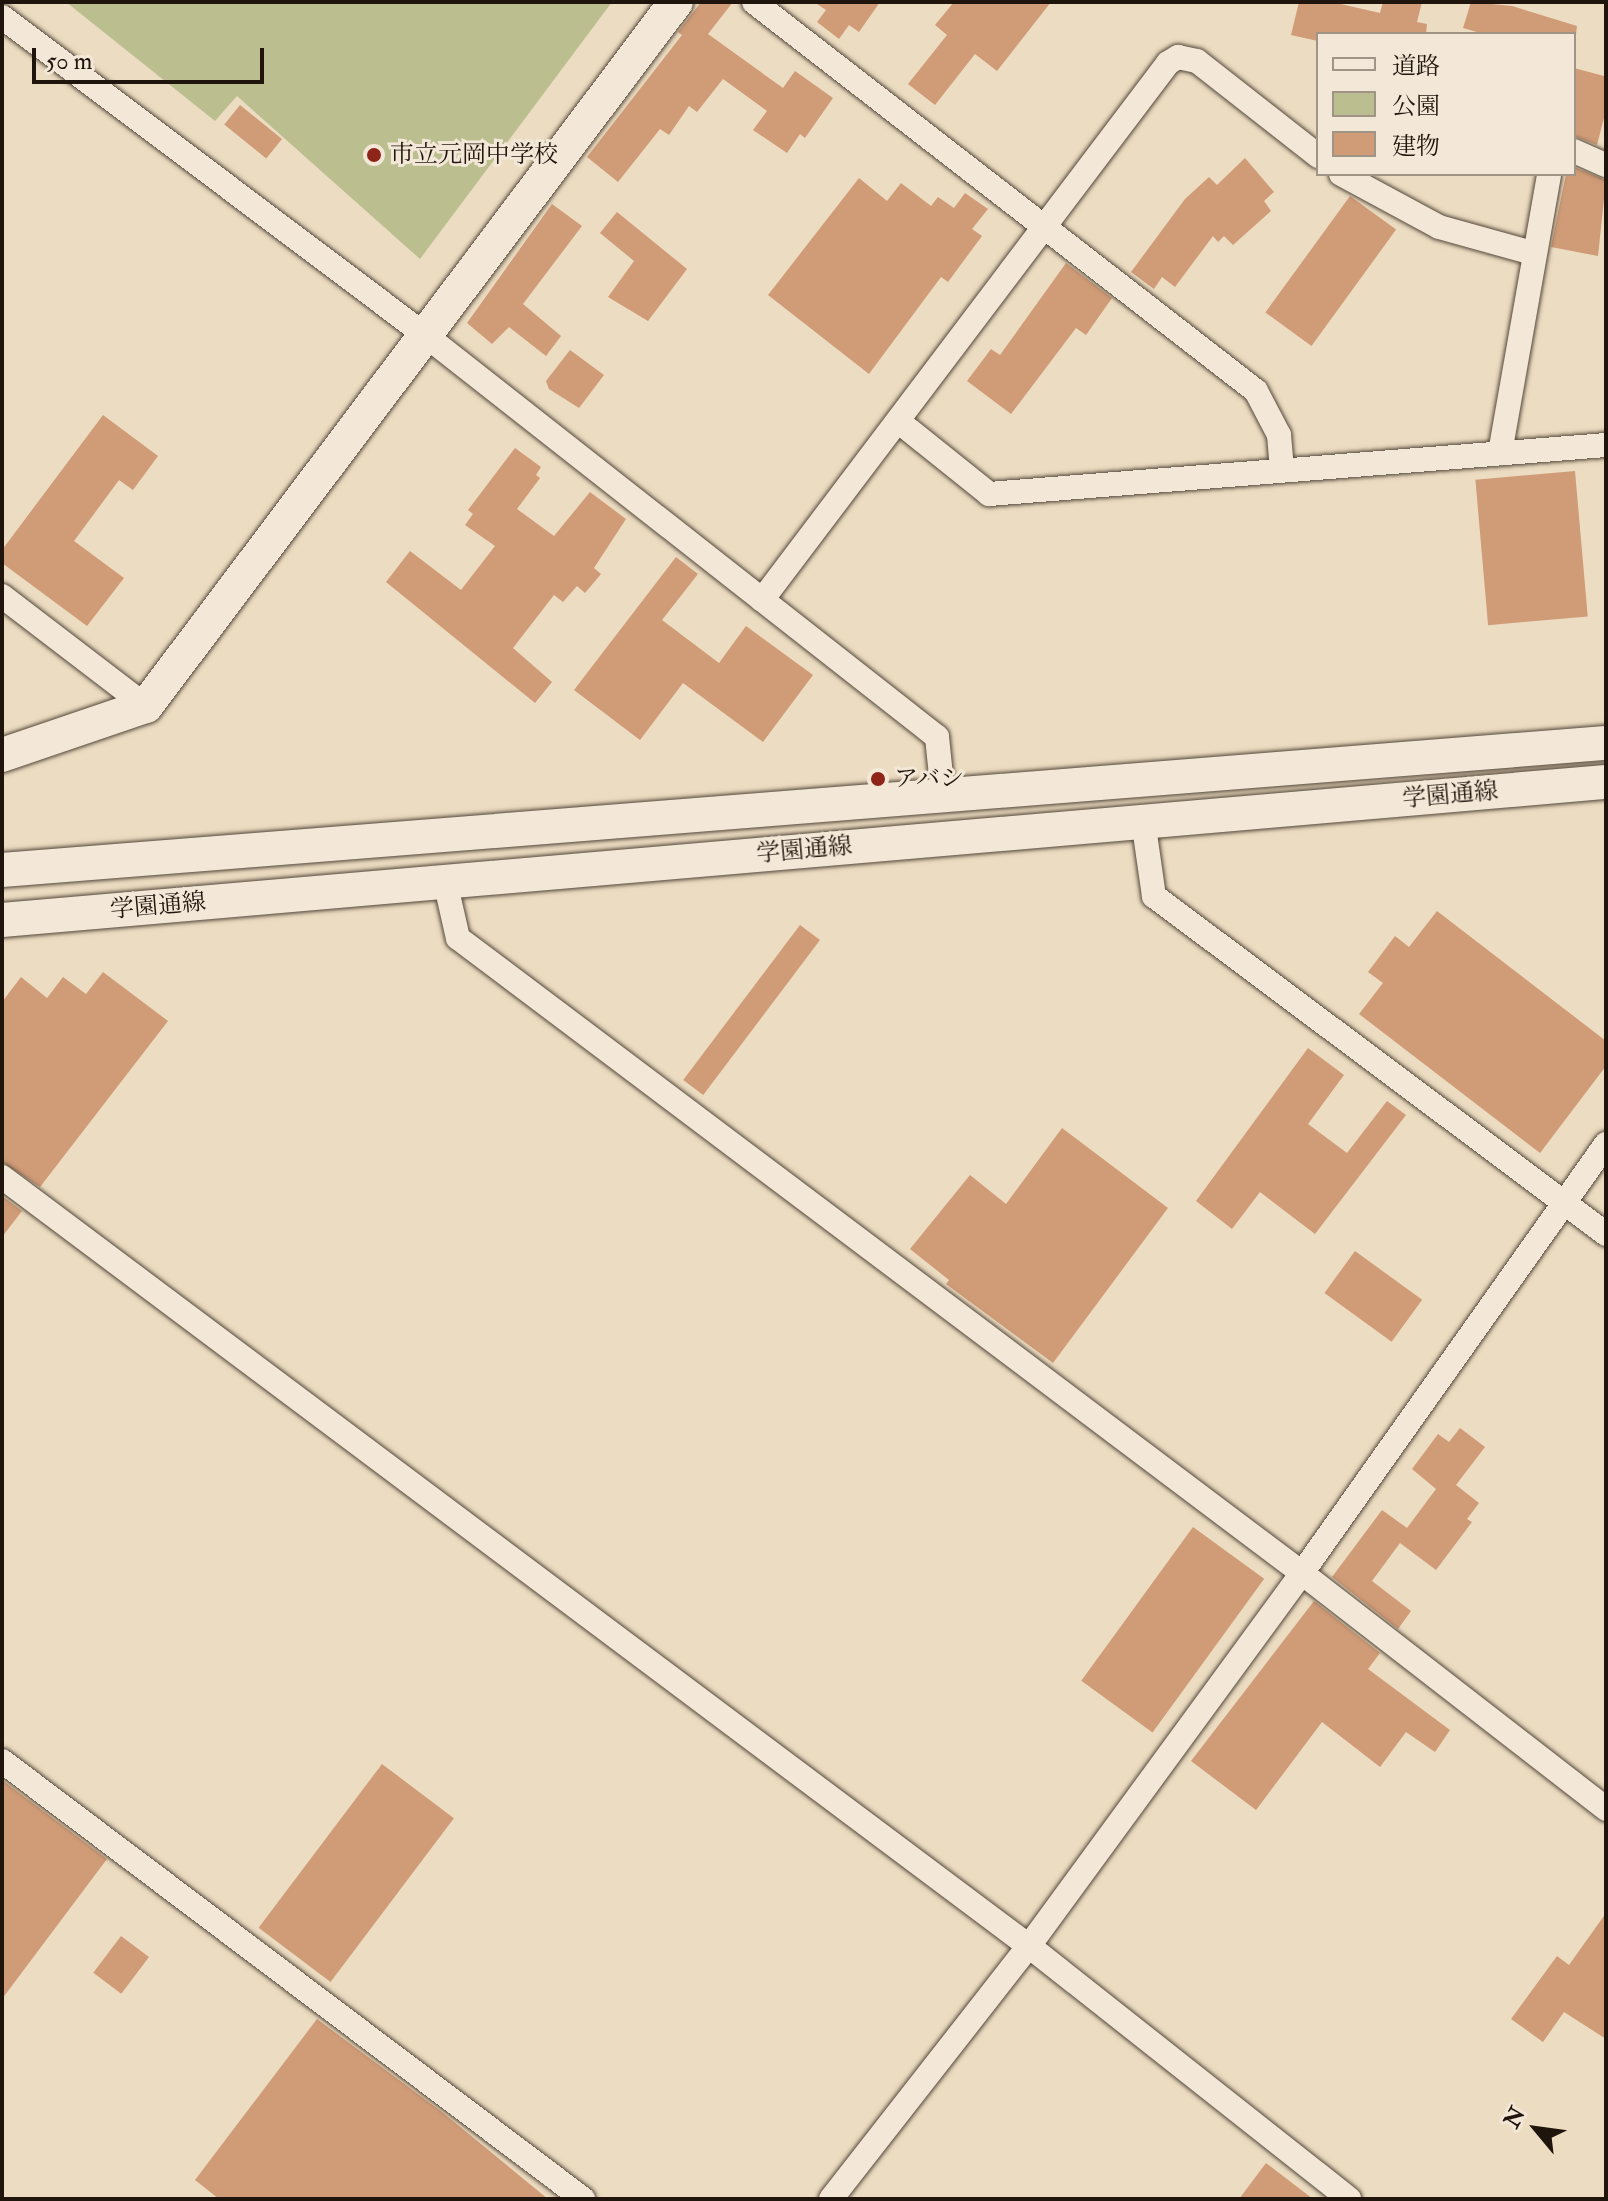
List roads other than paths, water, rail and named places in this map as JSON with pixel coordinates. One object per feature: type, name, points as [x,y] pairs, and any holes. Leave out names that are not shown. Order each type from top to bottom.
[{"type":"street","points":[[2,755],[146,706],[676,2]]},
{"type":"street","points":[[754,2],[1256,391],[1279,435],[1282,470]]},
{"type":"street","points":[[2,17],[425,335],[937,737],[943,795]]},
{"type":"street","points":[[762,600],[1168,63],[1178,57],[1197,61],[1313,143]]},
{"type":"street","points":[[1576,152],[1606,165]]},
{"type":"street","points":[[1345,176],[1439,227],[1533,253]]},
{"type":"street","points":[[1500,453],[1549,176]]},
{"type":"street","points":[[898,421],[989,494],[1606,445]]},
{"type":"street","points":[[2,596],[146,706]]},
{"type":"street","name":"学園通線","points":[[2,870],[1606,743]]},
{"type":"street","name":"学園通線","points":[[2,920],[1606,782]]},
{"type":"street","points":[[1143,820],[1154,896],[1606,1234]]},
{"type":"street","points":[[445,881],[458,938],[1302,1573],[1606,1809]]},
{"type":"street","points":[[831,2199],[1029,1946],[1302,1573],[1606,1144]]},
{"type":"street","points":[[2,1177],[1029,1946],[1349,2199]]},
{"type":"street","points":[[2,1761],[583,2199]]},
{"type":"place","name":"市立元岡中学校","points":[[374,155]]},
{"type":"place","name":"アバシ","points":[[878,779]]}]
